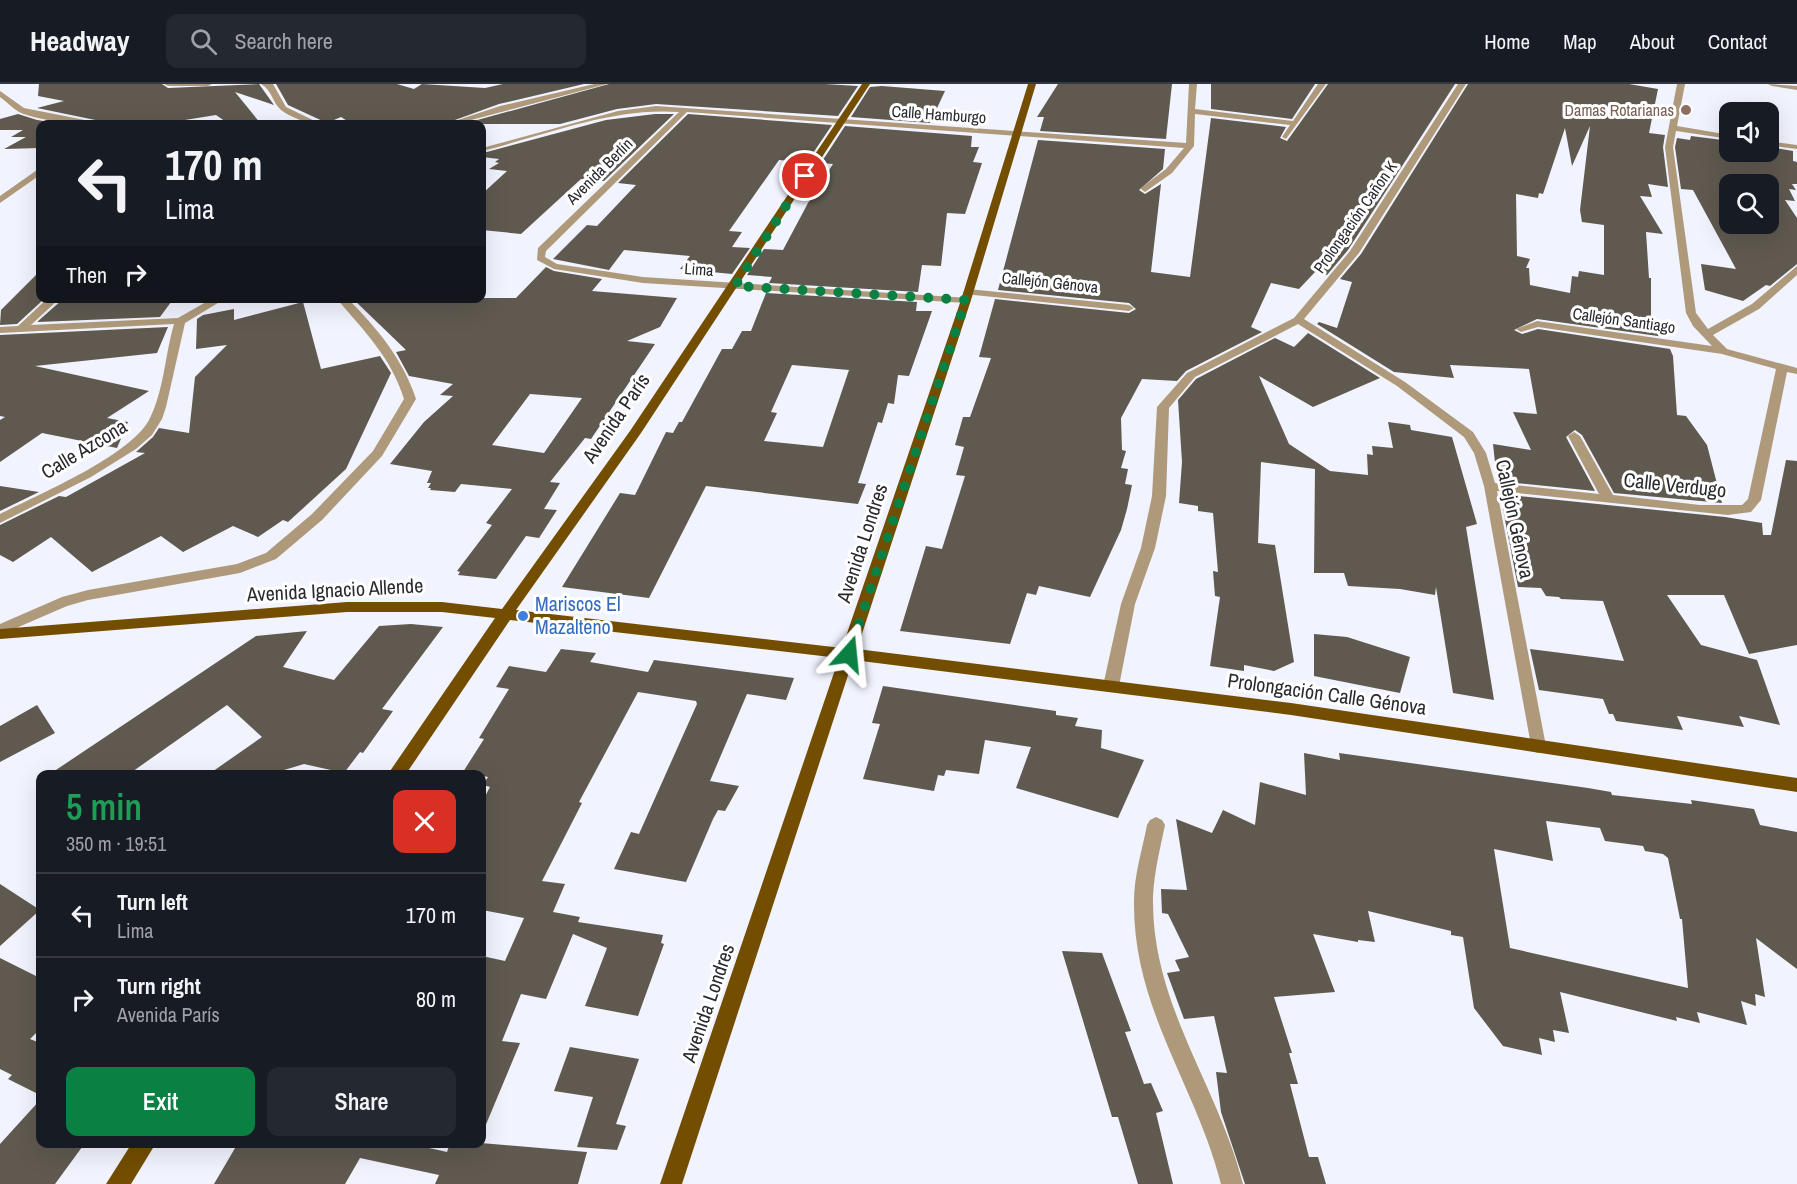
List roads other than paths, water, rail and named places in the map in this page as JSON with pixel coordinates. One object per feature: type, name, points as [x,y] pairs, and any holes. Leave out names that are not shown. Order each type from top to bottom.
[{"type":"main road","name":"Avenida París","points":[[400,770],[506,614],[579,515],[735,286],[866,84]]},
{"type":"main road","name":"Avenida Londres","points":[[671,1184],[967,296],[1032,84]]},
{"type":"main road","name":"Avenida Ignacio Allende","points":[[0,632],[391,605],[442,607],[849,654]]},
{"type":"main road","name":"Prolongación Calle Génova","points":[[849,654],[1291,709],[1797,785]]},
{"type":"main road","points":[[117,1184],[142,1148]]},
{"type":"street","points":[[168,84],[208,84]]},
{"type":"street","points":[[265,84],[270,85],[283,108],[308,120]]},
{"type":"street","points":[[463,120],[603,84]]},
{"type":"street","points":[[1145,189],[1168,171],[1190,146],[1193,84]]},
{"type":"street","points":[[1286,137],[1293,123],[1322,84]]},
{"type":"street","name":"Prolongación Cañon K","points":[[1111,686],[1128,604],[1148,548],[1159,496],[1163,407],[1191,375],[1298,320],[1354,253],[1462,84]]},
{"type":"street","points":[[1681,84],[1669,147],[1691,313],[1706,334],[1724,351]]},
{"type":"street","points":[[1772,84],[1797,88]]},
{"type":"street","points":[[0,93],[21,110],[72,120]]},
{"type":"street","name":"Calle Hamburgo","points":[[486,148],[618,113],[656,108],[1190,146]]},
{"type":"street","name":"Avenida Berlín","points":[[540,258],[541,250],[685,110]]},
{"type":"street","points":[[1191,111],[1293,123]]},
{"type":"street","points":[[1673,128],[1719,135]]},
{"type":"street","points":[[1779,145],[1797,147]]},
{"type":"street","points":[[0,200],[36,175]]},
{"type":"street","points":[[0,189],[32,188]]},
{"type":"street","name":"Lima","points":[[540,258],[554,266],[643,280],[967,296]]},
{"type":"street","points":[[1706,334],[1736,320],[1789,279],[1797,268]]},
{"type":"street","name":"Callejón Génova","points":[[967,296],[1129,308]]},
{"type":"street","points":[[20,330],[50,303]]},
{"type":"street","points":[[0,330],[180,321],[212,303]]},
{"type":"street","points":[[0,632],[62,602],[88,595],[240,568],[271,556],[317,517],[378,453],[410,399],[406,383],[372,328],[345,303]]},
{"type":"street","name":"Callejón Génova","points":[[1298,320],[1345,347],[1401,384],[1469,435],[1480,453],[1490,486],[1538,746]]},
{"type":"street","name":"Calle Azcona","points":[[0,519],[92,470],[131,447],[144,435],[156,421],[180,321]]},
{"type":"street","name":"Callejón Santiago","points":[[1521,329],[1538,324],[1724,351],[1797,371]]},
{"type":"street","name":"Calle Verdugo","points":[[1490,486],[1728,511],[1746,509],[1754,500],[1782,368]]},
{"type":"street","points":[[1574,436],[1608,498]]},
{"type":"street","points":[[1156,825],[1144,888],[1146,936],[1153,981],[1169,1024],[1211,1118],[1232,1184]]},
{"type":"place","name":"Damas Rotarianas","points":[[1686,110]]},
{"type":"place","name":"Mariscos El Mazalteno","points":[[523,616]]}]
